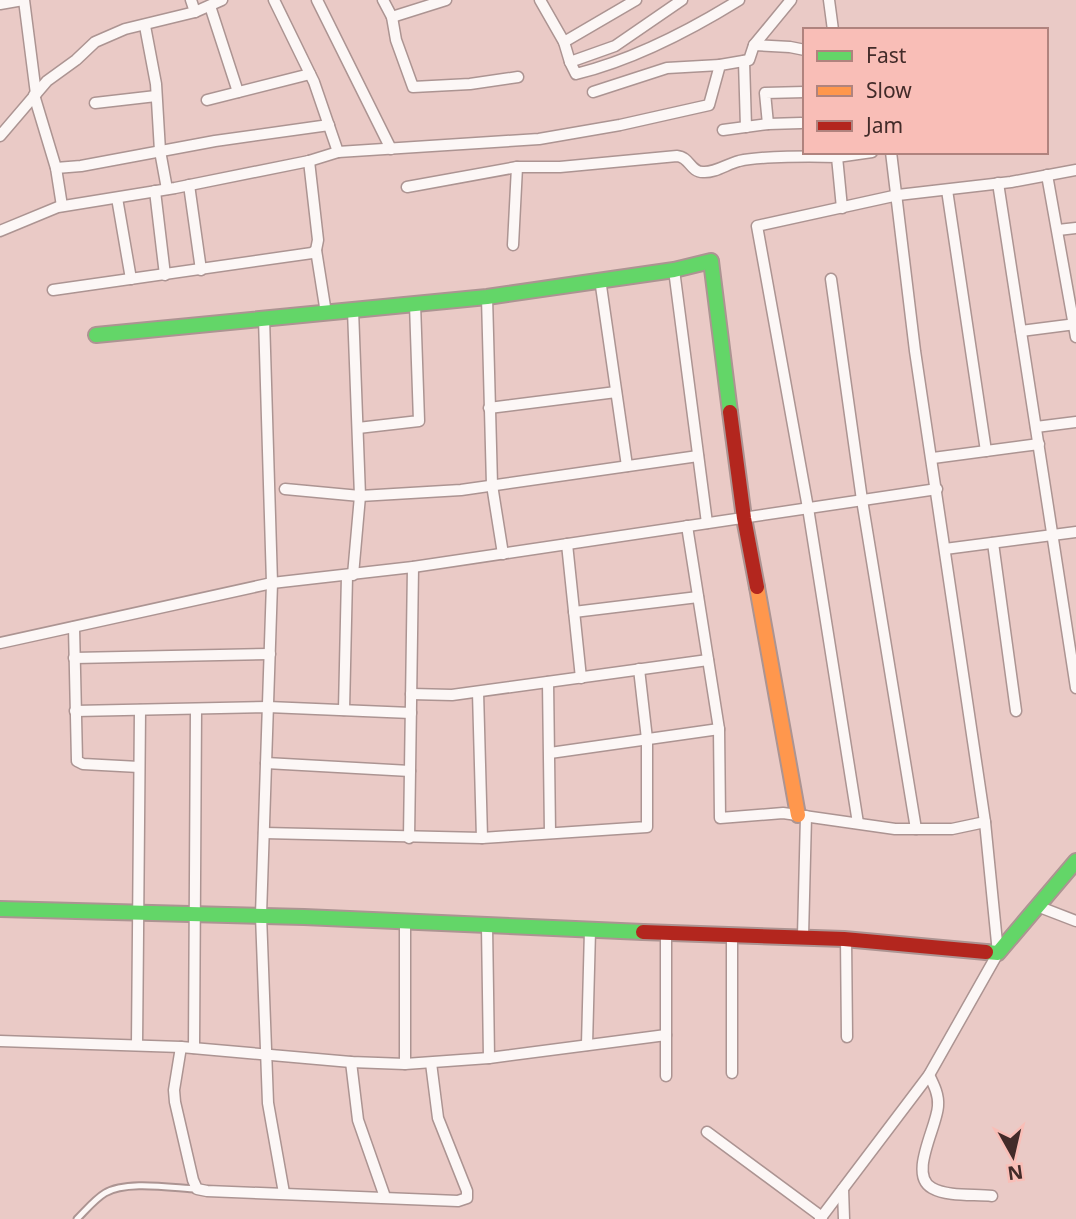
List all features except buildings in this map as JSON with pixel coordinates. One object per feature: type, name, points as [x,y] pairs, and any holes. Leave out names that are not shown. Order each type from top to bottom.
[{"type":"street","points":[[0,5],[23,0],[35,95],[56,168],[62,206]]},
{"type":"street","points":[[191,0],[195,12]]},
{"type":"street","points":[[0,136],[47,81],[76,60],[95,41],[125,29],[195,12],[222,0]]},
{"type":"street","points":[[274,0],[310,75],[338,152]]},
{"type":"street","points":[[317,0],[391,149]]},
{"type":"street","points":[[383,0],[392,18],[396,40],[413,87],[470,85],[518,77]]},
{"type":"street","points":[[392,18],[446,0]]},
{"type":"street","points":[[540,0],[564,42],[569,62],[576,74],[608,66],[739,0]]},
{"type":"street","points":[[564,42],[636,0]]},
{"type":"street","points":[[569,62],[615,46],[682,0]]},
{"type":"street","points":[[593,92],[667,68],[720,65],[749,60],[754,46],[791,0]]},
{"type":"street","points":[[829,0],[834,28]]},
{"type":"street","points":[[211,6],[238,92]]},
{"type":"street","points":[[145,26],[167,189]]},
{"type":"street","points":[[754,46],[803,50]]},
{"type":"street","points":[[744,61],[746,127]]},
{"type":"street","points":[[0,231],[62,206],[189,185],[309,161],[338,152],[539,139],[620,125],[709,105],[720,65]]},
{"type":"street","points":[[207,100],[310,75]]},
{"type":"street","points":[[768,124],[765,93],[803,92]]},
{"type":"street","points":[[95,103],[156,96]]},
{"type":"street","points":[[723,130],[801,123]]},
{"type":"street","points":[[56,168],[329,125]]},
{"type":"street","points":[[891,154],[915,351],[985,822],[998,953]]},
{"type":"street","points":[[407,187],[517,167],[560,167],[677,156],[687,159],[693,169],[706,172],[738,162],[838,155],[842,208]]},
{"type":"street","points":[[309,161],[318,240],[316,250],[326,313]]},
{"type":"street","points":[[513,245],[517,167]]},
{"type":"street","points":[[858,823],[808,508],[757,226],[898,195],[1076,170]]},
{"type":"street","points":[[1048,176],[1058,230],[1071,273],[1076,337]]},
{"type":"street","points":[[998,183],[1076,688]]},
{"type":"street","points":[[189,185],[201,270]]},
{"type":"street","points":[[947,190],[986,451]]},
{"type":"street","points":[[155,191],[165,275]]},
{"type":"street","points":[[117,198],[131,279]]},
{"type":"street","points":[[1058,230],[1076,228]]},
{"type":"street","points":[[53,290],[307,255],[316,250]]},
{"type":"street","points":[[96,335],[487,297],[674,270],[711,261],[744,518],[802,816],[803,936]]},
{"type":"street","points":[[674,270],[707,523]]},
{"type":"street","points":[[600,279],[626,466]]},
{"type":"street","points":[[831,279],[862,500],[916,829]]},
{"type":"street","points":[[487,297],[492,485],[503,554]]},
{"type":"street","points":[[358,428],[419,421],[415,304]]},
{"type":"street","points":[[344,710],[350,575],[360,496],[353,310]]},
{"type":"street","points":[[264,318],[272,583],[261,915],[269,1117],[284,1193]]},
{"type":"street","points":[[1021,331],[1075,324]]},
{"type":"street","points":[[489,408],[616,392]]},
{"type":"street","points":[[1036,427],[1076,422]]},
{"type":"street","points":[[933,458],[1039,444]]},
{"type":"street","points":[[285,489],[360,496],[461,490],[698,456]]},
{"type":"street","points":[[0,643],[272,583],[413,567],[937,489]]},
{"type":"street","points":[[687,526],[719,729],[720,818],[783,813],[895,829],[952,829],[985,822]]},
{"type":"street","points":[[945,549],[1076,533]]},
{"type":"street","points":[[993,543],[1016,711]]},
{"type":"street","points":[[567,544],[581,678]]},
{"type":"street","points":[[409,838],[413,567]]},
{"type":"street","points":[[574,612],[698,597]]},
{"type":"street","points":[[74,627],[77,761],[83,764],[139,766]]},
{"type":"street","points":[[74,658],[270,654]]},
{"type":"street","points":[[411,694],[452,695],[708,660]]},
{"type":"street","points":[[264,833],[482,838],[647,827],[647,739],[639,669]]},
{"type":"street","points":[[548,682],[550,833]]},
{"type":"street","points":[[478,692],[482,838]]},
{"type":"street","points":[[75,711],[268,707],[411,713]]},
{"type":"street","points":[[194,1048],[196,709]]},
{"type":"street","points":[[137,1045],[139,710]]},
{"type":"street","points":[[550,753],[719,729]]},
{"type":"street","points":[[266,763],[410,771]]},
{"type":"street","points":[[707,1132],[821,1218],[929,1075],[998,953],[1076,860]]},
{"type":"street","points":[[1037,906],[1076,921]]},
{"type":"street","points":[[0,909],[261,915],[590,930],[803,936],[934,944],[998,953]]},
{"type":"street","points":[[405,921],[405,1064]]},
{"type":"street","points":[[487,926],[489,1058]]},
{"type":"street","points":[[587,1045],[590,930]]},
{"type":"street","points":[[666,931],[666,1076]]},
{"type":"street","points":[[732,934],[732,1073]]},
{"type":"street","points":[[846,938],[846,1037]]},
{"type":"street","points":[[0,1041],[181,1047],[405,1064],[489,1058],[666,1035]]},
{"type":"street","points":[[181,1047],[174,1090],[175,1102],[197,1189],[458,1201],[467,1199],[467,1191],[438,1118],[430,1063]]},
{"type":"street","points":[[351,1062],[358,1120],[385,1197]]},
{"type":"street","points":[[929,1075],[936,1089],[938,1110],[923,1163],[925,1182],[936,1190],[992,1196]]},
{"type":"street","points":[[843,1188],[844,1219]]},
{"type":"lane","points":[[77,1219],[103,1194],[113,1189],[197,1189]]},
{"type":"traffic: fast","points":[[96,335],[487,297],[674,270],[711,261],[730,412]]},
{"type":"traffic: fast","points":[[986,952],[998,953],[1076,861]]},
{"type":"traffic: fast","points":[[0,909],[304,917],[643,932]]},
{"type":"traffic: slow","points":[[757,587],[798,815]]},
{"type":"traffic: jam","points":[[730,412],[744,518],[757,587]]},
{"type":"traffic: jam","points":[[643,932],[844,939],[986,952]]}]
